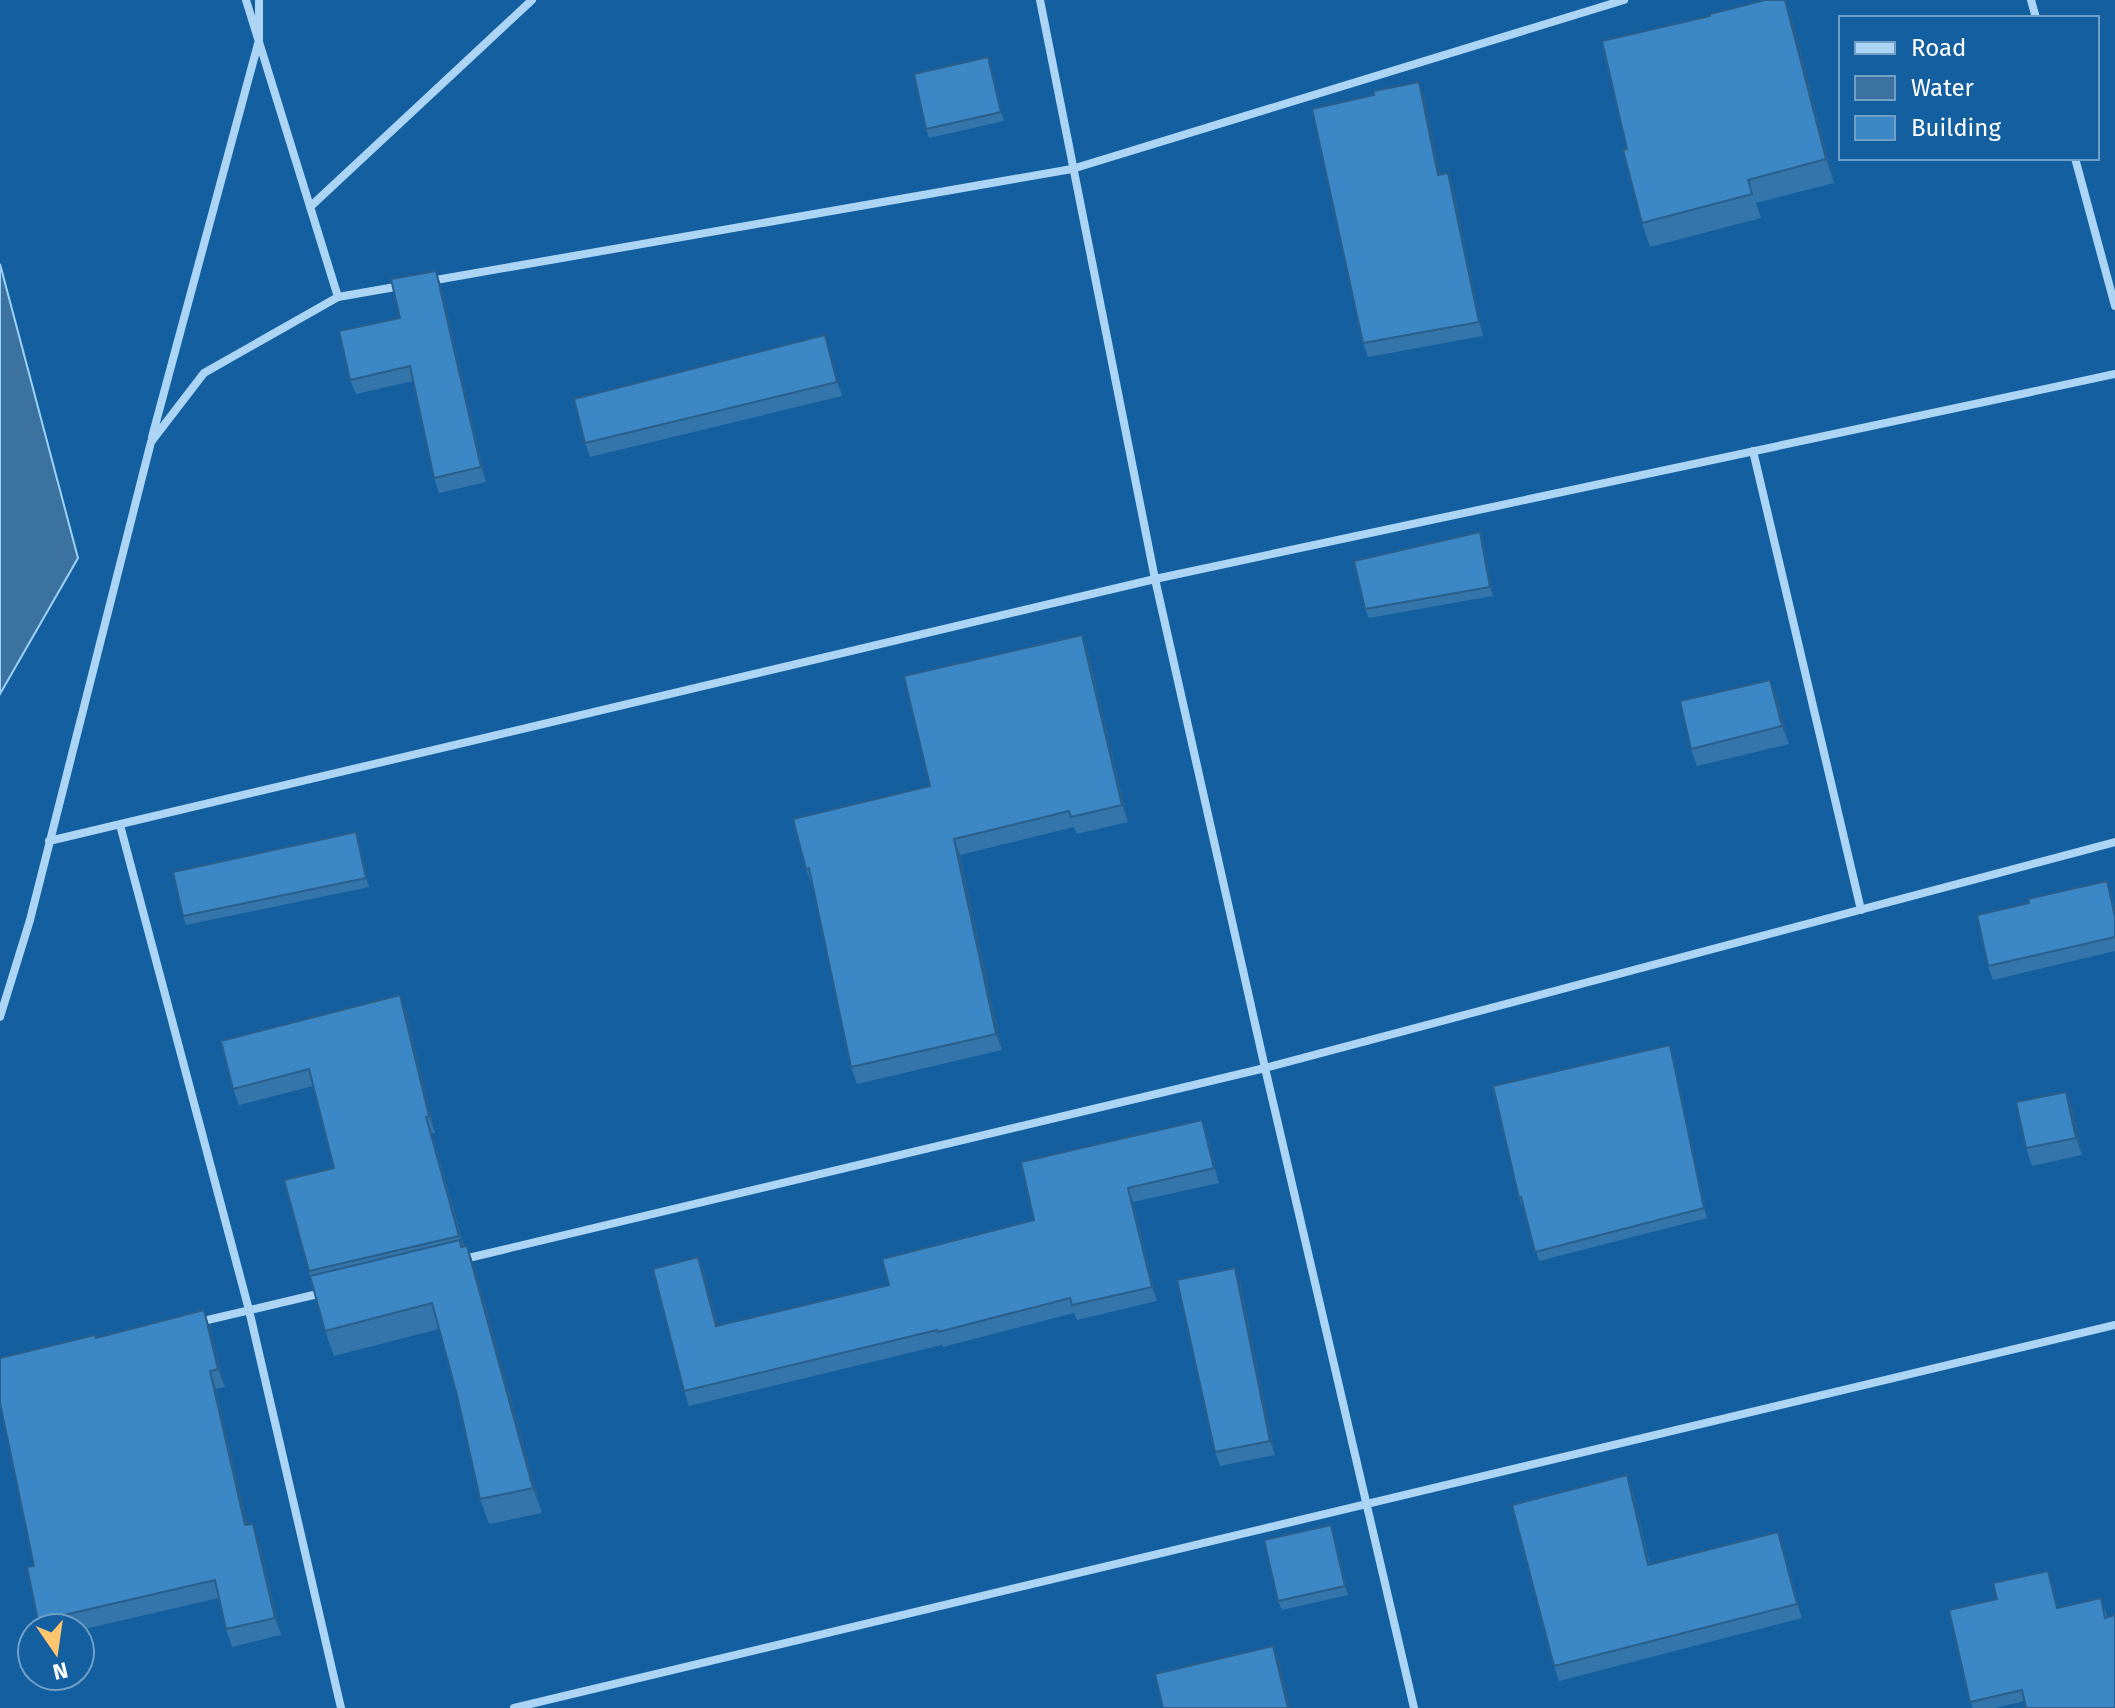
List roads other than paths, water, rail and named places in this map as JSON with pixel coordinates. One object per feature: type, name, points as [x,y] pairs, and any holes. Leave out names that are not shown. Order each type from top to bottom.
[{"type":"street","points":[[246,0],[338,297]]},
{"type":"street","points":[[0,1017],[30,920],[151,442],[259,40],[259,0]]},
{"type":"street","points":[[310,207],[532,0]]},
{"type":"street","points":[[1040,0],[1155,579],[1414,1708]]},
{"type":"street","points":[[151,442],[204,373],[338,297],[1072,169],[1624,0]]},
{"type":"street","points":[[2076,160],[2115,306]]},
{"type":"street","points":[[49,841],[1155,579],[2115,374]]},
{"type":"street","points":[[1753,451],[1861,910]]},
{"type":"street","points":[[120,825],[249,1310],[341,1708]]},
{"type":"street","points":[[449,1263],[1265,1068],[2115,842]]},
{"type":"street","points":[[191,1324],[326,1292]]},
{"type":"street","points":[[514,1708],[2115,1325]]},
{"type":"water","points":[[0,264],[78,558],[0,694]]}]
